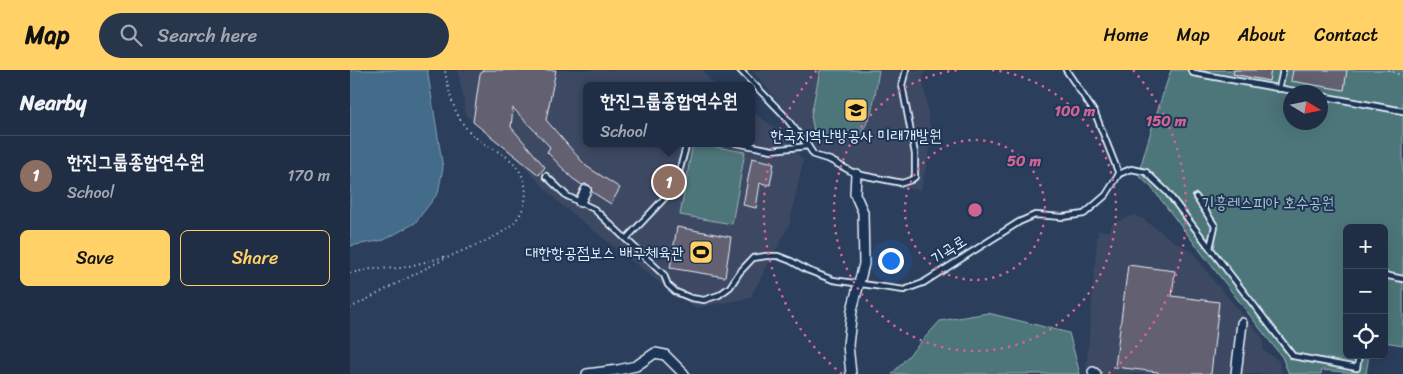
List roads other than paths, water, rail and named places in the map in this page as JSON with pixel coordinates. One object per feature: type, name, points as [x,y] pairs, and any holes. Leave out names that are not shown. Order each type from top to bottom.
[{"type":"street","points":[[851,374],[848,344],[852,310],[864,264],[863,212],[855,194],[856,174]]},
{"type":"street","points":[[580,202],[586,190]]},
{"type":"street","points":[[1236,374],[1242,323]]},
{"type":"street","points":[[587,374],[636,366],[655,352],[665,355],[684,374]]},
{"type":"lane","points":[[740,70],[752,82]]},
{"type":"lane","points":[[755,85],[783,114],[814,155],[830,160],[856,174],[902,183],[915,177],[915,154],[902,85],[906,70]]},
{"type":"lane","points":[[1066,70],[1095,113],[1119,174],[1131,169],[1146,172],[1167,192],[1293,356],[1357,368],[1358,359]]},
{"type":"lane","points":[[1191,70],[1192,73],[1283,90]]},
{"type":"lane","points":[[1279,89],[1283,70]]},
{"type":"lane","points":[[1328,97],[1403,111]]},
{"type":"lane","points":[[755,147],[772,150],[808,146]]},
{"type":"lane","points":[[626,239],[673,189],[686,147]]},
{"type":"lane","name":"기곡로","points":[[546,176],[567,196],[594,209],[664,275],[668,285],[676,292],[691,298],[704,300],[719,296],[730,286],[738,272],[753,258],[766,256],[778,256],[833,280],[904,290],[923,283],[1027,218],[1035,215],[1063,217],[1084,214],[1106,195],[1119,174]]},
{"type":"lane","points":[[1196,197],[1215,226],[1210,248]]},
{"type":"lane","points":[[1388,276],[1403,279]]},
{"type":"place","name":"한국지역난방공사 미래개발원","points":[[856,110]]},
{"type":"place","name":"한진그룹종합연수원","points":[[669,182]]},
{"type":"place","name":"대한항공점보스 배구체육관","points":[[701,252]]},
{"type":"park label","name":"기흥레스피아 호수공원","points":[[1268,202]]}]
